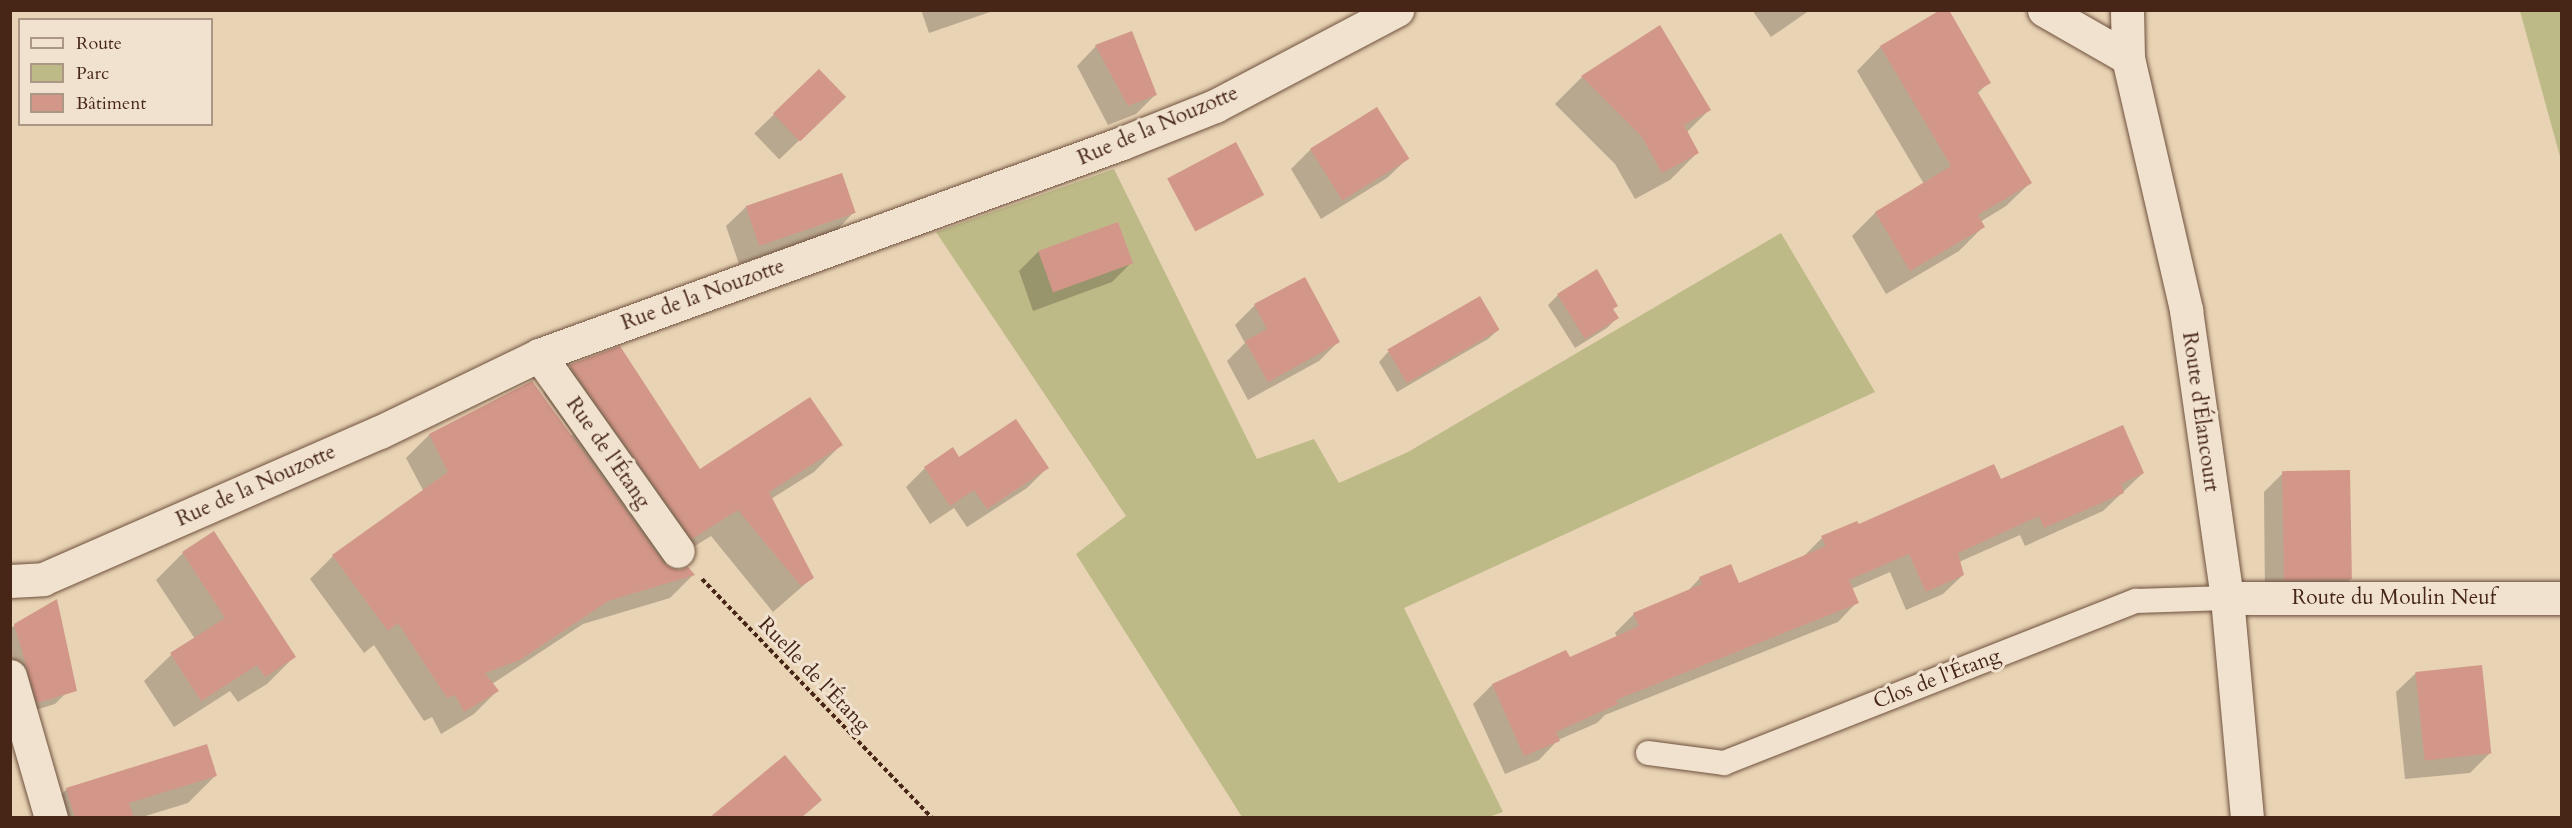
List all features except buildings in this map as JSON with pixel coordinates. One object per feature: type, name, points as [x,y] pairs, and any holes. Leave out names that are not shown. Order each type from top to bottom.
[{"type":"street","name":"Rue de la Nouzotte","points":[[10,581],[43,579],[380,432],[539,355],[1122,143],[1215,106],[1397,10]]},
{"type":"street","points":[[2044,10],[2128,58]]},
{"type":"street","name":"Route d'Élancourt","points":[[2127,10],[2128,58],[2186,310],[2228,598],[2247,818]]},
{"type":"street","name":"Rue de l'Étang","points":[[539,355],[678,551]]},
{"type":"street","name":"Route du Moulin Neuf","points":[[2228,598],[2562,598]]},
{"type":"street","points":[[10,676],[51,818]]},
{"type":"lane","name":"Clos de l'Étang","points":[[1648,753],[1724,763],[2136,601],[2228,598]]},
{"type":"path","name":"Ruelle de l'Étang","points":[[678,551],[834,719],[932,818]]},
{"type":"green space","points":[[2520,11],[2561,11],[2561,160]]},
{"type":"green space","points":[[1114,169],[1257,459],[1314,439],[1339,483],[1408,452],[1781,233],[1875,392],[1404,608],[1503,812],[1486,818],[1242,817],[1076,554],[1126,516],[936,232]]}]
